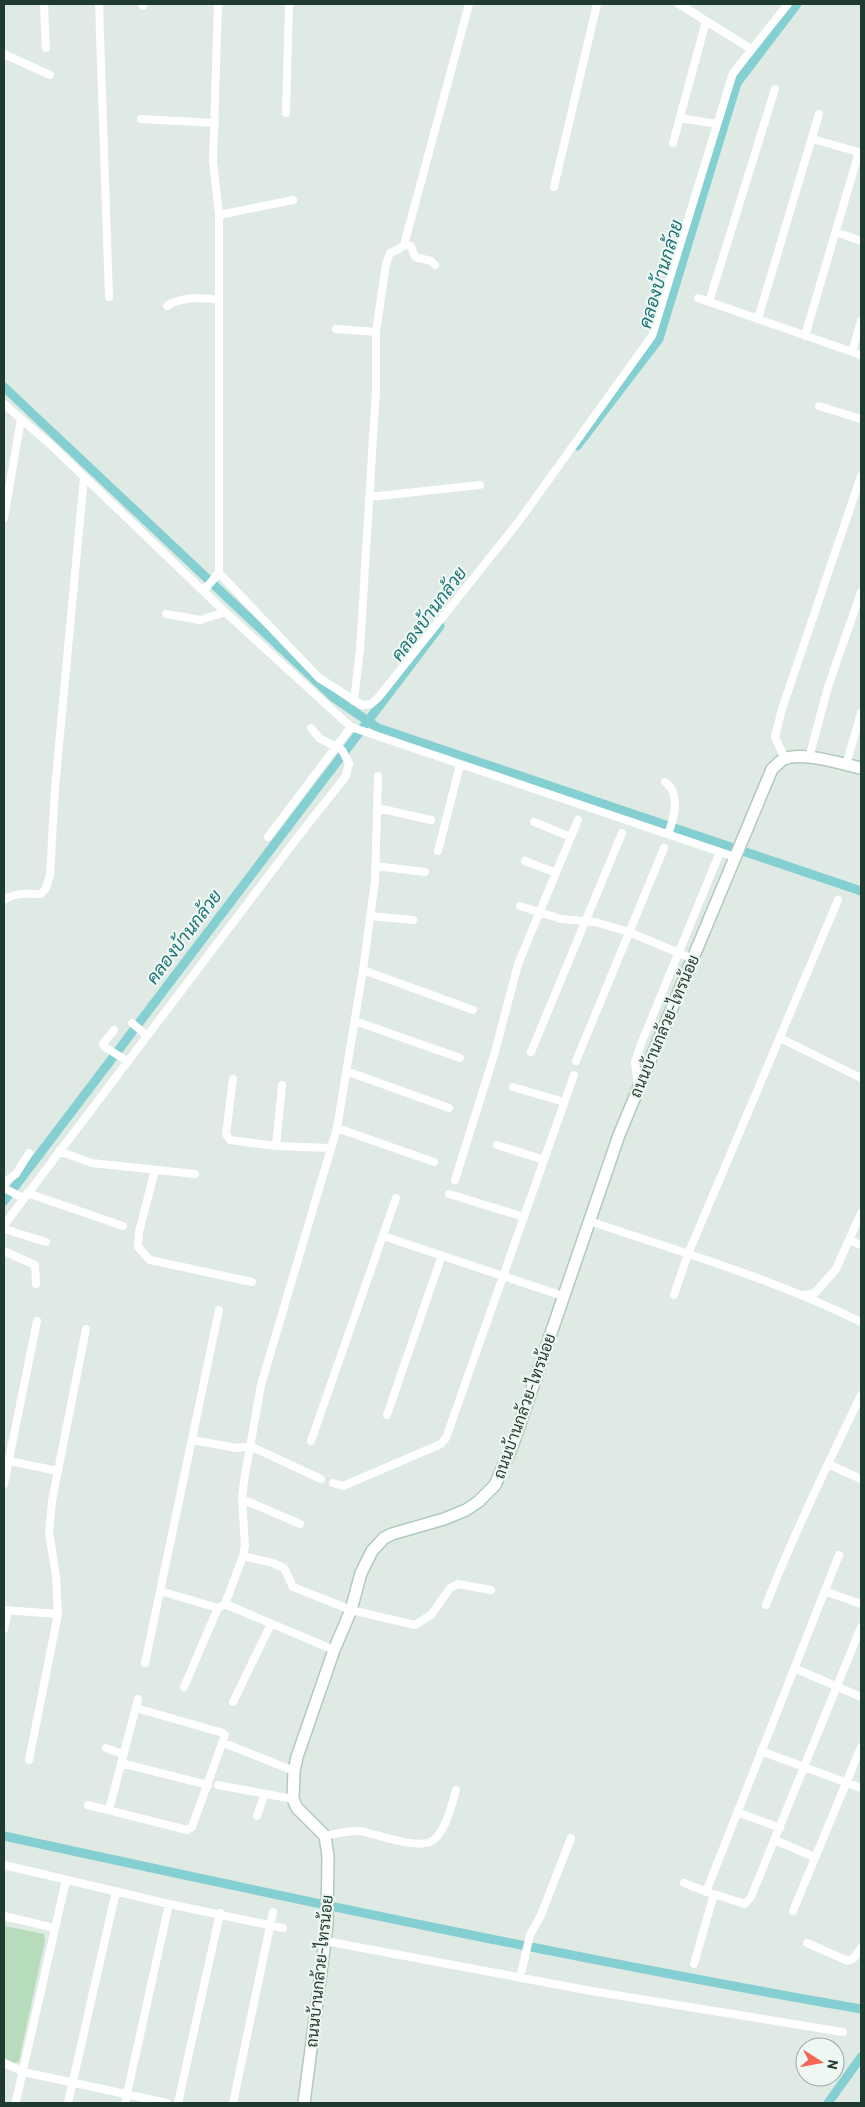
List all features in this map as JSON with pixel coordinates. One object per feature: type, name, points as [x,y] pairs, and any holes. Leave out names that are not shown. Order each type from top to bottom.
[{"type":"street","points":[[44,4],[46,48]]},
{"type":"street","points":[[99,4],[109,297]]},
{"type":"street","points":[[205,588],[217,575],[219,214],[213,161],[218,4]]},
{"type":"street","points":[[286,113],[289,4]]},
{"type":"street","points":[[354,701],[360,649],[376,389],[376,332],[387,258],[390,253],[404,245],[469,4]]},
{"type":"street","points":[[554,188],[597,4]]},
{"type":"street","points":[[679,4],[751,49]]},
{"type":"street","points":[[217,575],[319,678],[362,705],[371,704],[378,698],[519,521],[652,336],[733,73],[788,4]]},
{"type":"street","points":[[673,143],[706,21]]},
{"type":"street","points":[[4,54],[50,75]]},
{"type":"street","points":[[709,302],[775,89]]},
{"type":"street","points":[[758,319],[819,114]]},
{"type":"street","points":[[680,118],[717,124]]},
{"type":"street","points":[[141,119],[215,123]]},
{"type":"street","points":[[805,336],[859,152],[812,139]]},
{"type":"street","points":[[219,214],[293,200]]},
{"type":"street","points":[[836,232],[861,242]]},
{"type":"street","points":[[404,245],[411,246],[415,257],[431,261],[435,265]]},
{"type":"street","points":[[166,306],[179,299],[186,298],[218,299]]},
{"type":"street","points":[[698,298],[861,355]]},
{"type":"street","points":[[852,352],[861,321]]},
{"type":"street","points":[[336,329],[376,332]]},
{"type":"street","points":[[4,404],[205,588],[225,612],[354,728],[460,765],[669,833],[720,852],[737,852]]},
{"type":"street","points":[[820,406],[861,419]]},
{"type":"street","points":[[4,518],[21,419]]},
{"type":"street","points":[[861,476],[782,709],[775,737],[784,758],[809,758],[861,768]]},
{"type":"street","points":[[4,900],[16,894],[41,894],[46,888],[50,876],[55,788],[84,477]]},
{"type":"street","points":[[369,497],[480,485]]},
{"type":"street","points":[[809,758],[828,687],[861,592]]},
{"type":"street","points":[[166,614],[200,620],[225,612]]},
{"type":"street","points":[[846,765],[861,713]]},
{"type":"street","points":[[4,1225],[22,1195],[59,1151],[125,1060],[346,776],[349,763],[339,749],[319,738],[311,728]]},
{"type":"street","points":[[268,837],[354,728]]},
{"type":"street","name":"ถนนบ้านกล้วย-ไทรน้อย","points":[[293,1799],[294,1771],[334,1650],[351,1610],[366,1561],[384,1538],[466,1510],[488,1494],[495,1485],[513,1444],[619,1134],[772,769],[784,758]]},
{"type":"street","points":[[438,851],[460,765]]},
{"type":"street","points":[[184,1686],[243,1556],[245,1535],[242,1499],[261,1385],[337,1128],[370,916],[375,866],[378,776]]},
{"type":"street","points":[[666,782],[670,785],[675,795],[674,817],[669,833]]},
{"type":"street","points":[[377,808],[431,820]]},
{"type":"street","points":[[455,1180],[495,1052],[518,964],[578,820]]},
{"type":"street","points":[[534,822],[571,837]]},
{"type":"street","points":[[531,1052],[622,833]]},
{"type":"street","points":[[576,1061],[664,848]]},
{"type":"street","points":[[638,1088],[635,1062],[677,953],[720,852]]},
{"type":"street","points":[[525,862],[556,873]]},
{"type":"street","points":[[375,866],[425,872]]},
{"type":"street","points":[[674,1295],[688,1254],[838,900]]},
{"type":"street","points":[[520,906],[561,919],[595,922],[629,932],[693,959]]},
{"type":"street","points":[[370,916],[414,920]]},
{"type":"street","points":[[363,970],[474,1010]]},
{"type":"street","points":[[355,1021],[460,1058]]},
{"type":"street","points":[[133,1024],[145,1035]]},
{"type":"street","points":[[114,1030],[103,1041],[105,1047],[125,1060]]},
{"type":"street","points":[[780,1038],[861,1078]]},
{"type":"street","points":[[346,1072],[448,1108]]},
{"type":"street","points":[[334,1483],[343,1486],[444,1441],[574,1075]]},
{"type":"street","points":[[233,1079],[227,1137],[230,1140],[276,1146],[331,1148]]},
{"type":"street","points":[[276,1146],[282,1085]]},
{"type":"street","points":[[513,1086],[564,1102]]},
{"type":"street","points":[[337,1128],[434,1162]]},
{"type":"street","points":[[497,1146],[544,1160]]},
{"type":"street","points":[[59,1151],[92,1163],[195,1174]]},
{"type":"street","points":[[29,1153],[16,1174],[6,1181],[4,1186],[6,1189],[123,1226]]},
{"type":"street","points":[[154,1170],[139,1232],[138,1247],[142,1253],[150,1260],[252,1282]]},
{"type":"street","points":[[449,1194],[524,1217]]},
{"type":"street","points":[[311,1441],[396,1198]]},
{"type":"street","points":[[804,1295],[815,1293],[824,1285],[836,1269],[861,1213]]},
{"type":"street","points":[[589,1221],[804,1295],[861,1322]]},
{"type":"street","points":[[4,1229],[46,1242]]},
{"type":"street","points":[[383,1236],[563,1296]]},
{"type":"street","points":[[849,1240],[861,1245]]},
{"type":"street","points":[[4,1251],[35,1265],[36,1284]]},
{"type":"street","points":[[387,1414],[442,1255]]},
{"type":"street","points":[[145,1663],[219,1310]]},
{"type":"street","points":[[4,1484],[6,1460],[37,1321]]},
{"type":"street","points":[[29,1760],[58,1614],[56,1576],[49,1532],[58,1471],[86,1329]]},
{"type":"street","points":[[766,1605],[784,1560],[828,1464],[858,1412],[861,1395]]},
{"type":"street","points":[[192,1440],[237,1448],[250,1446],[321,1479]]},
{"type":"street","points":[[6,1460],[58,1471]]},
{"type":"street","points":[[828,1464],[861,1479]]},
{"type":"street","points":[[242,1499],[300,1524]]},
{"type":"street","points":[[706,1892],[838,1555]]},
{"type":"street","points":[[243,1556],[273,1563],[284,1568],[291,1586],[351,1610],[415,1625],[431,1615],[450,1588],[458,1584],[491,1590]]},
{"type":"street","points":[[824,1590],[860,1604],[861,1594]]},
{"type":"street","points":[[160,1591],[221,1606],[272,1624],[334,1650]]},
{"type":"street","points":[[4,1629],[6,1610],[58,1614]]},
{"type":"street","points":[[233,1702],[272,1624]]},
{"type":"street","points":[[684,1884],[740,1903],[748,1903],[861,1627]]},
{"type":"street","points":[[794,1668],[861,1697]]},
{"type":"street","points":[[109,1810],[138,1699]]},
{"type":"street","points":[[88,1805],[188,1830],[192,1827],[224,1743],[224,1733],[136,1708]]},
{"type":"street","points":[[224,1743],[294,1771]]},
{"type":"street","points":[[793,1910],[861,1747]]},
{"type":"street","points":[[106,1748],[123,1754]]},
{"type":"street","points":[[761,1751],[861,1788]]},
{"type":"street","points":[[121,1763],[208,1785]]},
{"type":"street","points":[[218,1785],[293,1799],[298,1808],[326,1836],[360,1831],[422,1844],[433,1841],[442,1830],[456,1790]]},
{"type":"street","points":[[257,1816],[265,1794]]},
{"type":"street","points":[[737,1812],[780,1828]]},
{"type":"street","name":"ถนนบ้านกล้วย-ไทรน้อย","points":[[304,2103],[327,1925],[329,1893],[326,1836]]},
{"type":"street","points":[[520,1978],[530,1935],[541,1915],[570,1838]]},
{"type":"street","points":[[775,1840],[814,1857]]},
{"type":"street","points":[[4,1865],[169,1904],[220,1913],[284,1928]]},
{"type":"street","points":[[16,2101],[66,1880]]},
{"type":"street","points":[[68,2103],[116,1891]]},
{"type":"street","points":[[694,1964],[714,1894]]},
{"type":"street","points":[[126,2100],[169,1904]]},
{"type":"street","points":[[233,2103],[272,1925],[273,1912]]},
{"type":"street","points":[[178,2103],[220,1913]]},
{"type":"street","points":[[4,1916],[54,1928]]},
{"type":"street","points":[[325,1941],[597,1992],[844,2032]]},
{"type":"street","points":[[807,1944],[848,1961],[854,1958],[861,1948]]},
{"type":"street","points":[[4,2063],[24,2072],[73,2083],[126,2100],[166,2103]]},
{"type":"green space","points":[[4,1926],[44,1934],[45,1940],[19,2061],[14,2064],[4,2058]]},
{"type":"waterway","name":"คลองบ้านกล้วย","points":[[577,446],[659,339],[737,83],[797,4]]},
{"type":"waterway","points":[[4,387],[333,697],[378,728],[861,891]]},
{"type":"waterway","name":"คลองบ้านกล้วย","points":[[4,1201],[440,626]]},
{"type":"waterway","points":[[4,1836],[539,1949],[861,2009]]},
{"type":"waterway","points":[[828,2103],[861,2057]]}]
